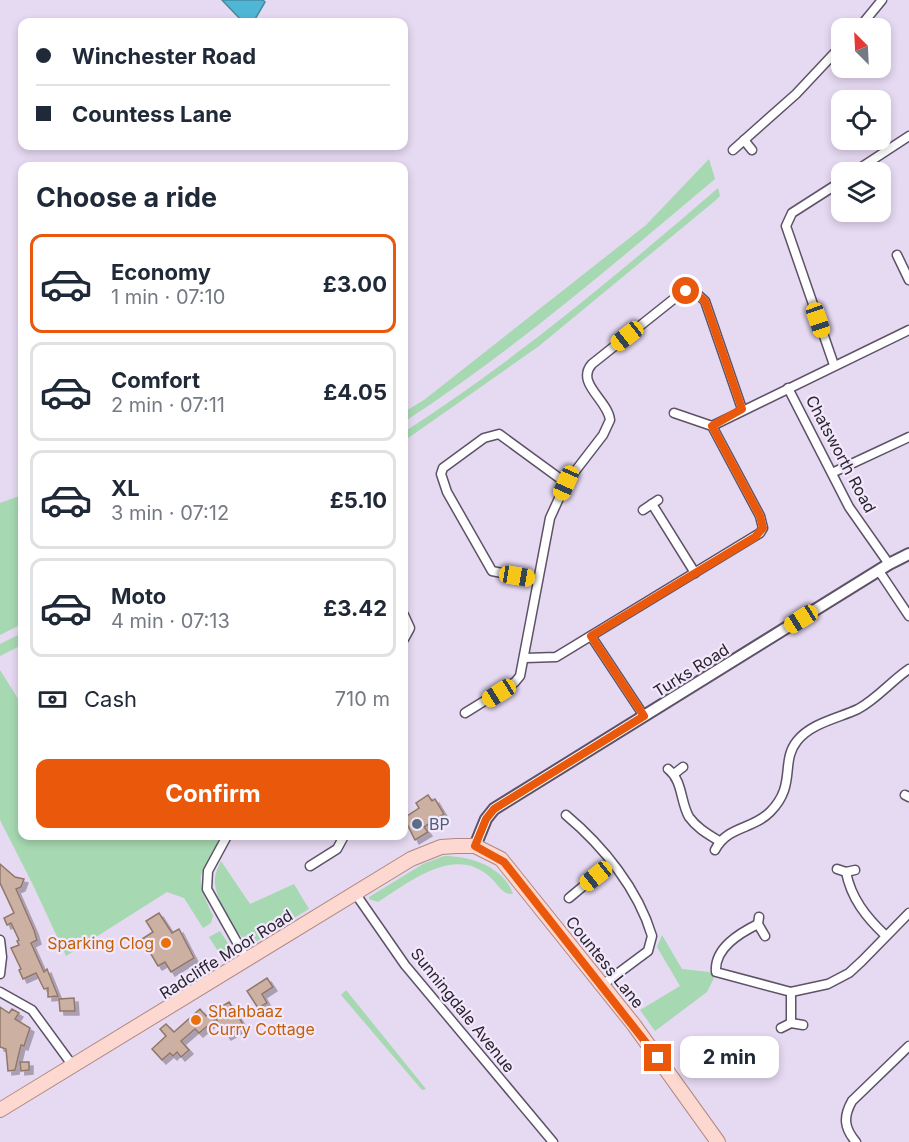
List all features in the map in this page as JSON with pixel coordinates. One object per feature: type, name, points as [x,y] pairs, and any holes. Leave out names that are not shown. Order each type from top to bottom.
[{"type":"main road","name":"Radcliffe Moor Road","points":[[0,1110],[426,852],[441,847],[475,846]]},
{"type":"main road","name":"Countess Lane","points":[[475,846],[501,859],[634,1025],[718,1142]]},
{"type":"street","points":[[867,18],[882,0]]},
{"type":"street","points":[[733,150],[796,94],[831,57]]},
{"type":"street","points":[[869,162],[909,136]]},
{"type":"street","points":[[744,140],[752,150]]},
{"type":"street","points":[[831,188],[792,213],[786,226],[834,366]]},
{"type":"street","points":[[897,255],[909,280]]},
{"type":"street","points":[[465,713],[515,682],[525,658],[546,532],[566,483],[603,435],[610,420],[607,407],[587,381],[588,368],[686,291],[695,292],[705,301],[742,409]]},
{"type":"street","points":[[712,426],[742,409],[909,330]]},
{"type":"street","name":"Chatsworth Road","points":[[788,387],[834,472],[849,507],[890,564]]},
{"type":"street","points":[[525,658],[556,657],[755,537],[763,528],[760,516],[712,426],[674,413]]},
{"type":"street","points":[[537,580],[492,571],[447,492],[441,474],[448,464],[484,438],[494,434],[507,438],[566,483]]},
{"type":"street","points":[[834,472],[909,437]]},
{"type":"street","points":[[643,510],[655,502],[695,573]]},
{"type":"street","name":"Turks Road","points":[[475,846],[486,819],[494,809],[909,554]]},
{"type":"street","points":[[879,571],[909,616]]},
{"type":"street","points":[[591,636],[644,716]]},
{"type":"street","points":[[715,850],[719,841],[726,835],[757,822],[772,810],[787,786],[792,748],[805,733],[860,708],[909,669]]},
{"type":"street","points":[[683,767],[671,771],[690,817],[701,830],[719,841]]},
{"type":"street","points":[[566,815],[580,821],[634,895],[652,936],[648,951],[602,986]]},
{"type":"street","points":[[225,840],[208,871],[207,889],[247,960]]},
{"type":"street","points":[[310,866],[338,849],[342,840]]},
{"type":"street","points":[[319,848],[324,857]]},
{"type":"street","points":[[569,898],[578,886],[611,863]]},
{"type":"street","points":[[846,871],[849,887],[858,905],[885,935]]},
{"type":"street","name":"Sunningdale Avenue","points":[[355,893],[405,965],[553,1142]]},
{"type":"street","points":[[765,936],[759,920],[730,940],[716,966],[716,972],[791,992],[812,988],[839,979],[862,961],[909,913]]},
{"type":"street","points":[[0,940],[2,957],[0,974]]},
{"type":"street","points":[[0,992],[32,1010],[73,1066]]},
{"type":"street","points":[[791,992],[791,1023]]},
{"type":"street","points":[[781,1028],[791,1023],[803,1025]]},
{"type":"street","points":[[856,1142],[845,1124],[847,1110],[852,1101],[909,1046]]},
{"type":"green space","points":[[709,159],[715,179],[524,336],[408,419],[408,410],[424,400],[646,225]]},
{"type":"green space","points":[[718,188],[720,196],[716,200],[539,346],[408,438],[408,429],[486,376],[604,284]]},
{"type":"green space","points":[[18,496],[18,626],[0,635],[0,503]]},
{"type":"green space","points":[[18,635],[18,647],[0,656],[0,644]]},
{"type":"green space","points":[[0,670],[18,699],[18,840],[218,840],[202,873],[201,880],[213,916],[211,923],[203,928],[184,898],[167,892],[66,956],[0,820]]},
{"type":"green space","points":[[444,856],[465,858],[485,865],[502,877],[513,894],[504,892],[478,869],[464,865],[449,865],[419,876],[378,902],[369,899],[423,864]]},
{"type":"green space","points":[[221,861],[250,904],[294,884],[309,909],[255,942],[249,942],[232,925],[216,891],[215,878]]},
{"type":"green space","points":[[220,931],[231,948],[224,961],[209,937]]},
{"type":"green space","points":[[662,935],[682,969],[709,972],[714,978],[707,992],[655,1031],[640,1010],[680,986],[657,947]]},
{"type":"green space","points":[[346,990],[426,1089],[422,1090],[341,995]]},
{"type":"water","points":[[222,0],[263,0],[265,2],[256,18],[239,18]]},
{"type":"building","name":"BP","points":[[428,795],[432,801],[435,799],[444,814],[424,827],[428,832],[415,840],[408,826],[408,815],[419,808],[416,803]]},
{"type":"building","points":[[0,864],[15,877],[24,879],[21,887],[16,889],[37,940],[31,943],[44,972],[47,969],[58,996],[48,997],[48,988],[44,989],[36,973],[23,979],[19,970],[21,969],[11,948],[19,945],[17,941],[19,940],[11,923],[7,925],[4,918],[14,913],[0,883]]},
{"type":"building","name":"Sparking Clog","points":[[159,913],[172,933],[179,929],[194,958],[171,972],[165,962],[158,966],[142,939],[153,932],[146,921]]},
{"type":"building","points":[[267,978],[273,987],[262,994],[267,1003],[258,1008],[247,991]]},
{"type":"building","points":[[74,998],[75,1011],[60,1011],[59,999]]},
{"type":"building","points":[[229,1002],[244,1026],[227,1036],[216,1019],[199,1033],[195,1029],[181,1041],[189,1050],[181,1057],[177,1052],[173,1056],[170,1053],[162,1060],[152,1049],[166,1036],[160,1029],[166,1024],[174,1032],[200,1009],[206,1016]]},
{"type":"building","points":[[0,1007],[9,1013],[12,1009],[19,1013],[15,1019],[30,1028],[24,1046],[21,1045],[15,1070],[8,1071],[6,1049],[0,1047]]},
{"type":"building","points":[[20,1062],[29,1062],[29,1070],[21,1071]]},
{"type":"place","name":"BP","points":[[417,824]]},
{"type":"place","name":"Sparking Clog","points":[[166,943]]},
{"type":"place","name":"Shahbaaz Curry Cottage","points":[[196,1020]]},
{"type":"route","points":[[658,1058],[504,862],[475,846],[486,819],[494,809],[644,716],[591,636],[755,537],[763,528],[760,516],[712,426],[742,409],[705,301],[699,294],[686,291]]}]
